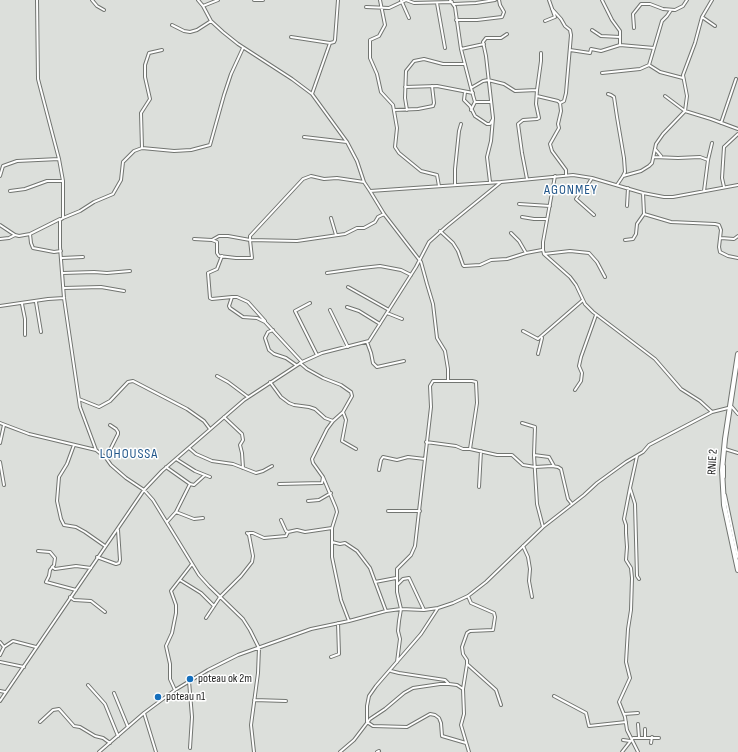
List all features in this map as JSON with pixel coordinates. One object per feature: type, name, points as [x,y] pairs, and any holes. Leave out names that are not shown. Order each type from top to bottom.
[{"type":"highway","name":"RNIE 2","points":[[738,354],[722,470],[724,498],[738,570]]},
{"type":"street","points":[[37,0],[38,79],[59,159],[63,181],[62,218],[60,220],[64,298],[82,414],[96,450]]},
{"type":"street","points":[[92,0],[97,6],[104,10]]},
{"type":"street","points":[[198,0],[211,21],[223,32],[243,48],[292,79],[312,94],[347,142],[357,161],[364,182],[384,214],[420,260],[426,284],[434,304],[437,338],[445,351],[448,380]]},
{"type":"street","points":[[203,6],[218,0]]},
{"type":"street","points":[[254,0],[263,0]]},
{"type":"street","points":[[291,37],[330,43],[334,42],[338,0]]},
{"type":"street","points":[[380,0],[385,25],[379,36],[370,40],[370,58],[382,92],[392,102],[397,128],[395,142],[396,151],[421,171],[437,175],[439,186]]},
{"type":"street","points":[[366,7],[392,7],[406,0],[414,3],[425,1],[437,3],[476,3],[495,0]]},
{"type":"street","points":[[456,20],[477,20],[502,17],[504,12],[499,0]]},
{"type":"street","points":[[545,21],[555,17],[549,0]]},
{"type":"street","points":[[602,0],[612,20],[620,30],[620,45]]},
{"type":"street","points":[[634,28],[633,14],[641,4],[650,4],[671,10],[680,8],[687,0]]},
{"type":"street","points":[[623,176],[628,176],[646,169],[652,163],[656,144],[662,134],[685,111],[687,96],[683,78],[684,69],[695,43],[702,17],[712,0]]},
{"type":"street","points":[[402,1],[410,18]]},
{"type":"street","points":[[452,2],[465,64],[475,102],[471,110]]},
{"type":"street","points":[[437,3],[445,48]]},
{"type":"street","points":[[552,9],[570,30],[571,40],[566,93],[564,102],[560,103]]},
{"type":"street","points":[[602,73],[640,69],[649,65],[662,21],[668,16],[671,10]]},
{"type":"street","points":[[702,17],[715,26]]},
{"type":"street","points":[[172,25],[184,31],[190,32],[197,30],[211,21]]},
{"type":"street","points":[[592,30],[601,36],[620,37]]},
{"type":"street","points":[[490,182],[487,157],[491,141],[493,118],[484,40],[486,38],[501,38],[507,34]]},
{"type":"street","points":[[312,94],[330,43]]},
{"type":"street","points":[[462,49],[484,44]]},
{"type":"street","points":[[570,50],[590,53],[591,50],[601,51],[620,45],[654,48]]},
{"type":"street","points":[[60,220],[113,194],[120,180],[123,162],[134,150],[142,148],[174,151],[191,150],[210,145],[231,74],[243,48]]},
{"type":"street","points":[[142,148],[141,113],[150,99],[144,74],[146,61],[148,54],[162,50]]},
{"type":"street","points":[[527,179],[518,124],[523,120],[538,119],[537,90],[541,53]]},
{"type":"street","points":[[407,110],[405,102],[406,69],[414,61],[424,59],[443,64],[465,64]]},
{"type":"street","points":[[649,65],[660,72],[683,78]]},
{"type":"street","points":[[471,88],[483,81],[488,80],[504,84],[514,91],[537,90]]},
{"type":"street","points":[[720,122],[736,80]]},
{"type":"street","points":[[394,110],[407,110],[433,106],[432,86]]},
{"type":"street","points":[[405,87],[432,86],[473,94]]},
{"type":"street","points":[[465,92],[464,100],[470,106],[475,116],[487,124],[490,124],[493,118]]},
{"type":"street","points":[[608,94],[614,97],[624,158],[625,172],[617,185]]},
{"type":"street","points":[[537,96],[558,101],[560,103]]},
{"type":"street","points":[[665,96],[685,111],[738,129]]},
{"type":"street","points":[[475,102],[491,102]]},
{"type":"street","points":[[560,103],[561,111],[558,124],[559,128],[550,144],[552,151],[566,170],[566,175]]},
{"type":"street","points":[[455,185],[458,131],[461,124]]},
{"type":"street","points":[[724,188],[722,178],[724,147],[738,134]]},
{"type":"street","points":[[304,137],[347,142]]},
{"type":"street","points":[[704,191],[712,143]]},
{"type":"street","points":[[655,149],[662,157]]},
{"type":"street","points":[[654,157],[700,157],[708,160]]},
{"type":"street","points":[[0,176],[3,166],[17,161],[59,159]]},
{"type":"street","points":[[370,191],[501,182],[573,174],[643,193],[664,197],[673,197],[738,185]]},
{"type":"street","points":[[194,239],[212,240],[217,242],[217,255],[236,258],[252,258],[250,236],[296,185],[308,176],[324,179],[336,178],[364,182]]},
{"type":"street","points":[[555,176],[547,219],[543,250],[544,254],[570,277],[576,285],[583,300],[596,315],[655,359],[681,389],[700,401],[712,412]]},
{"type":"street","points":[[592,178],[576,199],[594,215]]},
{"type":"street","points":[[10,191],[47,181],[63,181]]},
{"type":"street","points":[[0,701],[144,490],[166,467],[248,397],[296,365],[317,354],[367,342],[371,339],[420,260],[429,242],[440,231],[501,182]]},
{"type":"street","points":[[627,206],[628,188]]},
{"type":"street","points":[[625,240],[634,238],[637,224],[644,214],[643,193]]},
{"type":"street","points":[[519,204],[550,206]]},
{"type":"street","points":[[212,240],[219,236],[228,236],[250,240],[297,241],[345,234],[357,228],[367,227],[378,217],[384,214]]},
{"type":"street","points":[[644,214],[671,222],[719,225],[721,230],[719,246],[720,252],[738,258]]},
{"type":"street","points":[[522,217],[547,219]]},
{"type":"street","points":[[0,225],[19,236],[30,234],[62,218]]},
{"type":"street","points":[[332,218],[336,235]]},
{"type":"street","points":[[440,231],[453,243],[464,266],[480,265],[498,258],[506,259],[543,250]]},
{"type":"street","points":[[511,233],[519,241],[526,253]]},
{"type":"street","points":[[30,234],[33,248],[54,252],[61,251]]},
{"type":"street","points":[[0,239],[9,238],[16,235]]},
{"type":"street","points":[[721,238],[734,239],[738,236]]},
{"type":"street","points":[[544,254],[570,251],[589,253],[597,262],[606,277]]},
{"type":"street","points":[[222,256],[217,269],[208,273],[210,298],[237,296],[248,302],[256,309],[265,322]]},
{"type":"street","points":[[62,258],[83,257]]},
{"type":"street","points":[[327,273],[380,266],[401,270],[411,275]]},
{"type":"street","points":[[63,273],[107,273],[130,271]]},
{"type":"street","points":[[64,288],[101,286],[124,291]]},
{"type":"street","points":[[348,287],[402,319]]},
{"type":"street","points":[[232,297],[229,306],[230,308],[243,317],[258,318],[265,322],[274,330],[307,369],[341,385],[351,392],[352,396],[343,412],[327,429],[312,459],[326,482],[337,512],[332,528],[333,563],[338,580],[341,600],[348,622]]},
{"type":"street","points":[[0,306],[64,298]]},
{"type":"street","points":[[523,331],[536,339],[542,337],[583,300]]},
{"type":"street","points":[[36,301],[41,332]]},
{"type":"street","points":[[310,303],[295,311],[317,354]]},
{"type":"street","points":[[22,304],[25,319],[25,336]]},
{"type":"street","points":[[347,307],[359,311],[380,324]]},
{"type":"street","points":[[330,310],[348,346]]},
{"type":"street","points":[[575,390],[581,381],[582,373],[580,366],[583,351],[596,315]]},
{"type":"street","points":[[274,330],[268,332],[265,338],[269,350],[274,354],[286,358],[296,365]]},
{"type":"street","points":[[538,354],[542,337]]},
{"type":"street","points":[[367,342],[373,363],[377,367],[404,361]]},
{"type":"street","points":[[731,407],[738,367]]},
{"type":"street","points":[[217,376],[228,382],[248,397]]},
{"type":"street","points":[[397,662],[400,639],[398,631],[401,609],[397,592],[397,569],[411,555],[415,546],[431,407],[431,383],[433,381],[448,380],[456,382],[476,382],[477,403],[470,449]]},
{"type":"street","points":[[79,399],[99,407],[110,400],[128,382],[133,381],[186,408],[204,421],[210,429]]},
{"type":"street","points":[[270,382],[281,397],[289,403],[294,406],[309,407],[325,418],[333,421]]},
{"type":"street","points":[[99,752],[144,713],[175,690],[223,662],[311,629],[348,622],[386,611],[438,608],[468,596],[486,582],[542,527],[597,483],[649,445],[712,412],[731,407]]},
{"type":"street","points":[[731,407],[738,414]]},
{"type":"street","points":[[343,412],[346,420],[342,441],[356,449]]},
{"type":"street","points":[[224,417],[242,434],[244,440],[240,444],[243,468]]},
{"type":"street","points":[[0,423],[29,434],[96,450],[126,478],[144,490],[153,500],[199,575],[220,598],[243,619],[259,648],[258,673],[251,731],[254,742],[254,752]]},
{"type":"street","points":[[522,423],[535,427],[534,455],[537,504],[542,527]]},
{"type":"street","points":[[0,443],[4,425]]},
{"type":"street","points":[[106,458],[118,434],[116,429],[110,425]]},
{"type":"street","points":[[426,442],[456,446],[467,450],[470,449],[497,455],[512,455],[523,465],[535,467],[558,467],[560,469],[568,499],[572,504]]},
{"type":"street","points":[[74,445],[59,477],[57,501],[61,519],[64,525],[76,527],[86,532],[105,546]]},
{"type":"street","points":[[189,448],[196,454],[212,461],[233,464],[250,471],[263,471],[272,466]]},
{"type":"street","points":[[724,449],[738,453]]},
{"type":"street","points":[[479,487],[481,452]]},
{"type":"street","points":[[534,455],[549,457],[554,466]]},
{"type":"street","points":[[637,455],[624,519],[626,525],[626,560],[631,568],[632,578],[632,610],[628,630],[626,662],[630,678],[619,702],[624,714],[627,730],[638,752]]},
{"type":"street","points":[[379,470],[383,457],[399,460],[408,457],[425,459]]},
{"type":"street","points":[[176,459],[195,471],[210,477]]},
{"type":"street","points":[[0,462],[4,485]]},
{"type":"street","points":[[166,467],[190,484],[194,485],[205,475]]},
{"type":"street","points":[[322,483],[323,477]]},
{"type":"street","points":[[279,484],[326,482]]},
{"type":"street","points":[[167,522],[176,512],[190,484]]},
{"type":"street","points":[[630,488],[635,504],[637,576],[639,579]]},
{"type":"street","points":[[308,501],[319,500],[331,494]]},
{"type":"street","points":[[388,511],[420,511]]},
{"type":"street","points":[[176,512],[194,519],[203,518]]},
{"type":"street","points":[[281,520],[286,531],[288,532]]},
{"type":"street","points":[[97,558],[116,564],[119,563],[118,528]]},
{"type":"street","points":[[206,618],[220,598],[252,562],[253,556],[248,533],[253,533],[262,538],[286,536],[288,532],[297,530],[305,532],[332,528]]},
{"type":"street","points":[[332,542],[340,544],[346,543],[357,550],[370,568],[386,611]]},
{"type":"street","points":[[523,546],[528,557],[530,569],[529,581],[532,597]]},
{"type":"street","points":[[38,551],[52,554],[55,561],[46,582],[76,590]]},
{"type":"street","points":[[175,690],[170,679],[170,664],[166,646],[172,633],[176,613],[176,605],[171,591],[192,564]]},
{"type":"street","points":[[52,567],[54,569],[76,566],[91,568]]},
{"type":"street","points":[[375,582],[396,578]]},
{"type":"street","points":[[397,585],[403,579],[409,578],[424,610]]},
{"type":"street","points":[[180,580],[201,594],[214,607]]},
{"type":"street","points":[[468,596],[471,603],[494,613],[495,617],[493,630],[470,631],[467,633],[462,647],[467,664],[463,689],[464,714],[461,725],[469,752]]},
{"type":"street","points":[[70,597],[74,600],[91,601],[105,612]]},
{"type":"street","points":[[438,608],[421,634],[369,696],[367,706],[368,722],[373,726],[407,727],[430,714],[435,715],[439,718],[443,736],[466,743]]},
{"type":"street","points":[[331,657],[339,654],[338,623]]},
{"type":"street","points":[[0,655],[4,647],[13,641],[36,648]]},
{"type":"street","points":[[0,642],[4,647]]},
{"type":"street","points":[[0,662],[24,667]]},
{"type":"street","points":[[467,664],[496,690],[501,704]]},
{"type":"street","points":[[391,670],[399,673],[445,680],[449,684]]},
{"type":"street","points":[[189,681],[192,717],[190,748]]},
{"type":"street","points":[[340,752],[354,740],[368,722],[404,693],[413,688],[449,684],[457,685],[463,689]]},
{"type":"street","points":[[88,685],[104,704],[118,736]]},
{"type":"street","points":[[0,691],[5,692]]},
{"type":"street","points":[[114,693],[128,727]]},
{"type":"street","points":[[554,696],[586,713],[589,726],[626,722]]},
{"type":"street","points":[[254,700],[286,701]]},
{"type":"street","points":[[40,722],[53,710],[58,709],[74,726],[80,727],[110,743]]},
{"type":"street","points":[[144,713],[156,752]]},
{"type":"street","points":[[624,714],[638,713]]},
{"type":"street","points":[[638,724],[639,737]]},
{"type":"street","points":[[645,728],[645,737]]},
{"type":"street","points":[[623,740],[631,740],[639,737],[659,738]]},
{"type":"street","points":[[651,743],[652,737]]},
{"type":"street","points":[[622,752],[631,740]]},
{"type":"place","name":"poteau ok 2m","points":[[190,679]]},
{"type":"place","name":"poteau n1","points":[[158,697]]},
{"type":"district","name":"AGONMEY","points":[[571,190]]},
{"type":"district","name":"LOHOUSSA","points":[[129,454]]}]
